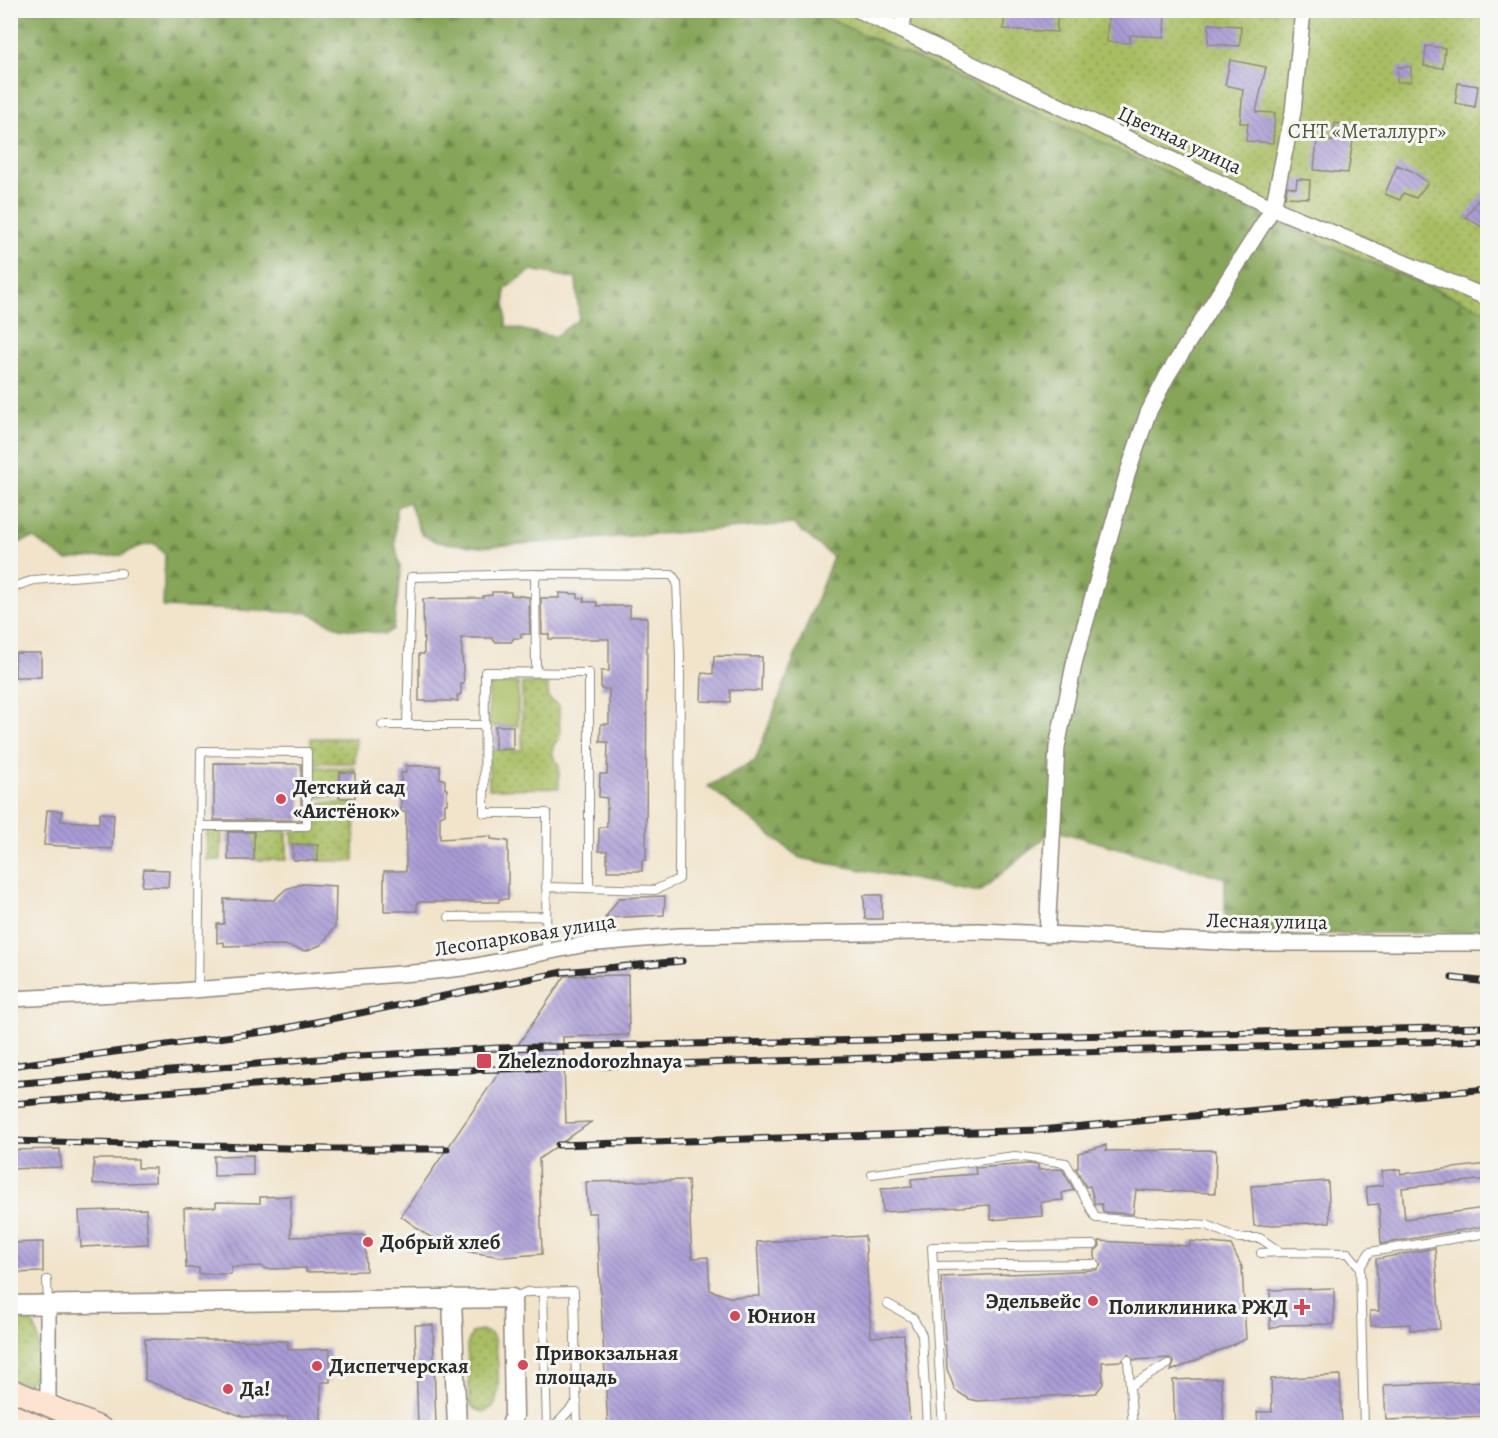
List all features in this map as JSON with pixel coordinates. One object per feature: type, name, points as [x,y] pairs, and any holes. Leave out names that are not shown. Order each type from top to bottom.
[{"type":"main road","points":[[10,1389],[101,1428]]},
{"type":"main road","points":[[10,1414],[43,1428]]},
{"type":"street","name":"Цветная улица","points":[[858,10],[1273,208],[1488,298]]},
{"type":"street","points":[[901,31],[905,10]]},
{"type":"street","points":[[1047,935],[1057,747],[1075,660],[1127,475],[1148,413],[1167,375],[1273,208],[1293,112],[1303,10]]},
{"type":"street","name":"Лесопарковая улица","points":[[10,999],[198,990],[471,967],[585,944],[679,936],[980,931],[1047,935]]},
{"type":"street","name":"Лесная улица","points":[[1047,935],[1242,943],[1488,943]]},
{"type":"street","points":[[452,1298],[457,1428]]},
{"type":"street","points":[[10,1305],[512,1298],[514,1416],[510,1428]]},
{"type":"street","points":[[48,1304],[48,1405]]},
{"type":"lane","points":[[10,588],[34,580],[121,573]]},
{"type":"lane","points":[[535,574],[536,672]]},
{"type":"lane","points":[[406,724],[411,577],[535,574],[672,575],[677,582],[680,656],[680,879],[655,890],[546,887]]},
{"type":"lane","points":[[546,951],[547,813],[484,813],[485,672],[589,673],[589,888]]},
{"type":"lane","points":[[382,724],[484,724]]},
{"type":"lane","points":[[198,990],[200,826],[201,751],[308,752],[307,826],[200,826]]},
{"type":"lane","points":[[449,916],[546,916]]},
{"type":"lane","points":[[872,1174],[1015,1156],[1066,1163],[1096,1218],[1207,1225],[1237,1238],[1260,1238],[1281,1252]]},
{"type":"lane","points":[[1364,1428],[1360,1267],[1371,1252],[1488,1233]]},
{"type":"lane","points":[[943,1428],[932,1247],[1094,1245]]},
{"type":"lane","points":[[1261,1253],[1348,1253],[1360,1267]]},
{"type":"lane","points":[[933,1266],[1095,1264]]},
{"type":"lane","points":[[47,1280],[48,1304]]},
{"type":"lane","points":[[512,1298],[527,1292],[574,1291],[577,1428]]},
{"type":"lane","points":[[543,1292],[547,1428]]},
{"type":"lane","points":[[888,1304],[913,1318],[922,1335],[927,1428]]},
{"type":"lane","points":[[1128,1360],[1133,1428]]},
{"type":"lane","points":[[1130,1386],[1168,1364]]},
{"type":"lane","points":[[554,1428],[577,1402]]},
{"type":"green space","points":[[10,11],[800,11],[827,18],[1310,237],[1487,311],[1487,932],[1242,935],[1225,917],[1225,878],[1054,830],[979,892],[800,858],[708,786],[755,761],[833,557],[793,524],[481,547],[437,542],[421,534],[409,502],[396,507],[395,543],[401,573],[393,629],[386,634],[340,628],[308,613],[163,607],[165,555],[154,543],[138,547],[122,555],[66,560],[33,538],[20,542],[14,559],[11,560]],"holes":[[[532,270],[576,279],[579,319],[554,337],[506,326],[505,289]]]},
{"type":"green space","name":"СНТ «Металлург»","points":[[800,11],[1487,11],[1487,311],[1310,237],[827,18]]},
{"type":"green space","points":[[489,683],[518,683],[518,726],[489,726]]},
{"type":"green space","points":[[522,683],[548,683],[548,698],[559,706],[560,737],[553,746],[553,756],[559,765],[559,788],[489,789],[489,750],[522,750]]},
{"type":"green space","points":[[311,738],[356,738],[355,763],[311,763]]},
{"type":"green space","points":[[312,767],[355,768],[355,773],[340,773],[339,798],[311,797]]},
{"type":"green space","points":[[312,803],[355,803],[354,861],[318,861],[318,845],[293,844],[292,831],[312,831]]},
{"type":"green space","points":[[207,830],[222,831],[221,860],[207,860]]},
{"type":"green space","points":[[228,831],[287,831],[287,860],[254,860],[254,843],[228,843]]},
{"type":"green space","points":[[10,1316],[28,1320],[33,1324],[38,1337],[37,1365],[32,1379],[27,1383],[11,1382]]},
{"type":"green space","points":[[482,1331],[491,1334],[494,1340],[498,1371],[496,1402],[493,1407],[483,1412],[470,1404],[467,1345],[472,1333]]},
{"type":"building","points":[[1006,10],[1057,10],[1057,32],[1003,29]]},
{"type":"building","points":[[1108,10],[1165,10],[1164,37],[1130,35],[1130,43],[1107,42]]},
{"type":"building","points":[[1209,24],[1241,26],[1240,46],[1208,44]]},
{"type":"building","points":[[1426,46],[1445,48],[1443,68],[1424,66]]},
{"type":"building","points":[[1230,60],[1266,67],[1256,112],[1275,113],[1273,143],[1246,141],[1248,123],[1240,123],[1243,89],[1225,85]]},
{"type":"building","points":[[1398,67],[1411,67],[1411,82],[1397,82]]},
{"type":"building","points":[[1458,83],[1478,86],[1475,107],[1455,103]]},
{"type":"building","points":[[1335,123],[1355,127],[1348,173],[1314,170],[1317,140],[1333,141]]},
{"type":"building","points":[[1397,165],[1412,171],[1428,183],[1416,198],[1403,193],[1400,200],[1385,194]]},
{"type":"building","points":[[1297,179],[1310,180],[1309,198],[1285,197],[1287,186],[1296,188]]},
{"type":"building","points":[[1488,185],[1488,231],[1466,217]]},
{"type":"building","points":[[492,592],[511,592],[511,595],[529,597],[530,634],[521,634],[521,638],[514,638],[511,642],[495,642],[492,638],[461,638],[464,684],[461,684],[461,694],[457,696],[458,701],[419,701],[419,654],[424,654],[423,599],[483,598],[483,596],[492,595]]},
{"type":"building","points":[[559,593],[578,594],[578,598],[584,598],[584,602],[597,602],[597,606],[630,606],[630,617],[647,617],[646,860],[642,860],[642,871],[607,871],[607,851],[599,851],[599,827],[607,827],[607,798],[599,797],[600,774],[607,774],[608,742],[600,742],[601,724],[609,724],[609,689],[601,689],[601,671],[609,671],[609,639],[549,639],[549,634],[542,634],[541,598],[559,598]]},
{"type":"building","points":[[15,653],[41,653],[41,677],[15,677]]},
{"type":"building","points":[[714,656],[762,657],[761,691],[730,690],[730,702],[701,701],[702,673],[713,674]]},
{"type":"building","points":[[495,726],[513,726],[513,749],[495,750]]},
{"type":"building","points":[[214,763],[301,764],[301,820],[214,820]]},
{"type":"building","points":[[406,766],[440,766],[440,778],[445,780],[445,789],[447,789],[447,804],[445,804],[445,814],[440,816],[440,839],[491,836],[491,839],[508,841],[508,899],[499,899],[499,902],[417,902],[417,911],[384,911],[384,871],[406,871],[406,812],[401,812],[401,773],[406,773]]},
{"type":"building","points":[[340,772],[355,773],[355,798],[339,798]]},
{"type":"building","points":[[47,810],[62,811],[61,821],[99,823],[100,813],[114,814],[112,849],[44,845]]},
{"type":"building","points":[[228,832],[254,832],[254,860],[228,860]]},
{"type":"building","points":[[293,844],[318,845],[318,861],[293,860]]},
{"type":"building","points":[[144,869],[169,870],[168,887],[142,886]]},
{"type":"building","points":[[302,884],[336,886],[335,927],[321,945],[305,951],[284,945],[224,946],[224,942],[217,943],[217,924],[224,924],[224,899],[274,900],[286,889]]},
{"type":"building","points":[[864,895],[882,895],[882,919],[865,919]]},
{"type":"building","points":[[665,896],[664,915],[605,918],[619,898]]},
{"type":"building","points":[[628,975],[629,1035],[563,1037],[566,1123],[591,1122],[539,1159],[542,1254],[503,1257],[469,1252],[427,1235],[401,1216],[565,976]]},
{"type":"building","points":[[1106,1145],[1106,1151],[1216,1150],[1215,1193],[1136,1190],[1133,1214],[1103,1212],[1102,1204],[1095,1204],[1090,1186],[1086,1187],[1076,1168],[1078,1168],[1078,1153]]},
{"type":"building","points":[[60,1149],[61,1167],[10,1169],[10,1150]]},
{"type":"building","points":[[253,1155],[253,1175],[214,1176],[214,1156]]},
{"type":"building","points":[[94,1159],[138,1159],[138,1168],[155,1168],[155,1182],[93,1184]]},
{"type":"building","points":[[1488,1164],[1488,1179],[1402,1188],[1405,1219],[1484,1208],[1486,1226],[1381,1244],[1379,1204],[1368,1205],[1366,1187],[1383,1185],[1382,1171],[1400,1169],[1401,1174]]},
{"type":"building","points":[[1038,1165],[1038,1170],[1062,1169],[1074,1190],[1062,1193],[1063,1200],[1041,1202],[1042,1216],[991,1220],[990,1205],[883,1212],[881,1189],[912,1187],[911,1179],[976,1174],[975,1168]]},
{"type":"building","name":"Юнион","points":[[688,1180],[692,1258],[708,1257],[710,1290],[729,1297],[760,1296],[757,1242],[865,1236],[871,1337],[904,1335],[910,1428],[608,1428],[596,1213],[588,1213],[586,1182]]},
{"type":"building","points":[[1328,1181],[1330,1222],[1254,1226],[1251,1186]]},
{"type":"building","points":[[291,1196],[291,1237],[365,1235],[366,1271],[306,1272],[306,1268],[266,1269],[261,1266],[231,1267],[231,1274],[199,1274],[199,1268],[186,1268],[184,1208],[216,1207],[216,1202],[260,1203],[260,1197]]},
{"type":"building","points":[[146,1209],[148,1244],[81,1247],[79,1211]]},
{"type":"building","name":"Эдельвейс","points":[[1099,1241],[1190,1246],[1190,1241],[1231,1245],[1242,1267],[1246,1339],[1171,1371],[1174,1363],[1169,1358],[1134,1360],[1128,1354],[1122,1361],[1102,1362],[1103,1384],[1096,1393],[978,1401],[969,1399],[955,1390],[947,1369],[941,1277],[1096,1270],[1101,1265],[1095,1258],[1095,1251],[1100,1246]]},
{"type":"building","points":[[43,1242],[43,1272],[10,1273],[10,1243]]},
{"type":"building","points":[[1435,1248],[1440,1329],[1410,1330],[1410,1324],[1371,1326],[1370,1311],[1379,1311],[1376,1259]]},
{"type":"building","name":"Поликлиника РЖД","points":[[1334,1288],[1334,1324],[1280,1325],[1270,1329],[1270,1290]]},
{"type":"building","points":[[415,1325],[433,1325],[436,1428],[418,1428]]},
{"type":"building","name":"Да!","points":[[145,1339],[288,1341],[288,1350],[330,1349],[330,1382],[321,1382],[321,1423],[288,1422],[288,1417],[244,1417],[145,1380]]},
{"type":"building","points":[[1340,1375],[1342,1428],[1258,1428],[1257,1412],[1272,1412],[1271,1379]]},
{"type":"building","points":[[1221,1378],[1224,1428],[1175,1428],[1173,1380]]},
{"type":"building","points":[[1488,1381],[1488,1416],[1386,1420],[1384,1385]]},
{"type":"railway","points":[[10,1066],[271,1031],[563,972],[682,961]]},
{"type":"railway","points":[[1452,978],[1488,982]]},
{"type":"railway","points":[[10,1084],[343,1057],[499,1048],[1488,1027]]},
{"type":"railway","points":[[10,1104],[433,1071],[1488,1040]]},
{"type":"railway","points":[[558,1145],[1040,1130],[1488,1089]]},
{"type":"railway","points":[[10,1141],[328,1149],[447,1149]]},
{"type":"place","name":"Детский сад «Аистёнок»","points":[[281,799]]},
{"type":"place","name":"Zheleznodorozhnаyа","points":[[484,1061]]},
{"type":"place","name":"Добрый хлеб","points":[[368,1242]]},
{"type":"place","name":"Эдельвейс","points":[[1093,1301]]},
{"type":"place","name":"Поликлиника РЖД","points":[[1302,1307]]},
{"type":"place","name":"Юнион","points":[[735,1316]]},
{"type":"place","name":"Привокзальная площадь","points":[[523,1365]]},
{"type":"place","name":"Диспетчерская","points":[[317,1366]]},
{"type":"place","name":"Да!","points":[[228,1389]]}]
